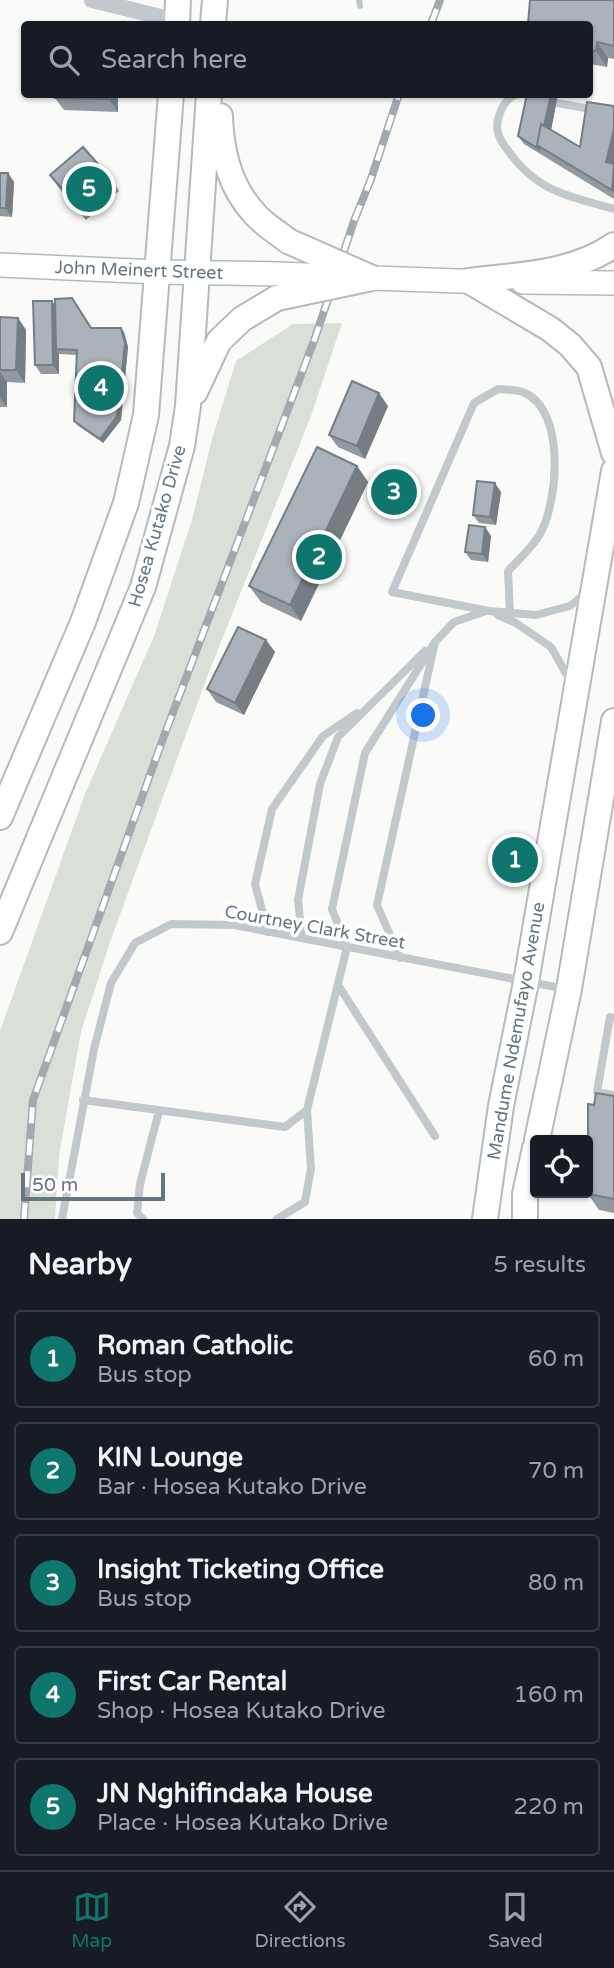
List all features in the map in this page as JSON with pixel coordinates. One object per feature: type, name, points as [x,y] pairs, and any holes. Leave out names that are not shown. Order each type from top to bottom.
[{"type":"main road","name":"Hosea Kutako Drive","points":[[0,817],[83,622],[126,503],[146,415],[171,98]]},
{"type":"main road","name":"Hosea Kutako Drive","points":[[0,932],[143,587],[182,446],[188,406],[209,98]]},
{"type":"main road","points":[[219,98],[225,160],[241,197],[255,215],[288,241],[372,278]]},
{"type":"main road","points":[[469,281],[557,270],[603,253],[614,245]]},
{"type":"main road","points":[[188,406],[219,341],[278,286],[372,278]]},
{"type":"main road","points":[[469,281],[551,329],[570,345],[589,367],[614,453]]},
{"type":"main road","name":"Mandume Ndemufayo Avenue","points":[[485,1219],[500,1106],[526,982],[614,471]]},
{"type":"main road","points":[[538,1135],[569,989],[611,752],[614,721]]},
{"type":"main road","points":[[525,1219],[525,1194],[530,1171]]},
{"type":"main road","points":[[473,1219],[487,1193]]},
{"type":"main road","points":[[525,1194],[532,1219]]},
{"type":"street","points":[[92,0],[177,15]]},
{"type":"street","name":"John Meinert Street","points":[[0,265],[198,272],[278,286]]},
{"type":"street","points":[[372,278],[614,283]]},
{"type":"lane","points":[[511,98],[507,100],[497,129],[499,138],[519,166],[535,181],[567,195],[614,209]]},
{"type":"lane","points":[[557,103],[614,113]]},
{"type":"lane","points":[[510,614],[508,571],[540,533],[551,499],[555,461],[553,437],[542,408],[525,393],[498,388],[474,403],[392,592],[489,611],[510,614],[536,615],[570,606],[595,586]]},
{"type":"lane","points":[[302,939],[298,900],[320,785],[338,737],[454,622],[489,611],[516,623],[551,647],[575,690]]},
{"type":"lane","points":[[277,1219],[305,1202],[312,1168],[307,1110],[347,947],[332,909],[365,753],[435,642]]},
{"type":"lane","points":[[400,958],[377,905],[435,642]]},
{"type":"lane","points":[[268,932],[255,884],[272,809],[323,736],[375,701]]},
{"type":"lane","name":"Courtney Clark Street","points":[[62,1219],[83,1100],[111,983],[135,943],[171,924],[234,925],[569,989]]},
{"type":"lane","points":[[338,985],[435,1136]]},
{"type":"lane","points":[[614,1018],[610,1017],[597,1092],[614,1095]]},
{"type":"lane","points":[[83,1100],[285,1127],[307,1110]]},
{"type":"lane","points":[[143,1219],[137,1213],[140,1184],[159,1111]]},
{"type":"shaded area","points":[[342,323],[311,416],[207,677],[110,942],[81,1032],[59,1155],[55,1219],[0,1219],[0,1031],[85,794],[154,636],[192,520],[212,439],[236,361],[293,324]]},
{"type":"building","points":[[530,0],[614,0],[614,46],[597,42],[596,51],[593,50],[593,21],[528,21]]},
{"type":"building","points":[[526,98],[550,98],[544,126],[541,124],[537,145],[539,149],[518,136]]},
{"type":"building","points":[[587,102],[614,106],[614,129],[606,162],[614,164],[612,190],[537,145],[541,124],[580,147]]},
{"type":"building","points":[[83,147],[111,179],[78,207],[50,175]]},
{"type":"building","points":[[0,173],[8,173],[6,208],[0,208]]},
{"type":"building","points":[[72,298],[91,328],[121,328],[125,343],[117,416],[100,439],[74,421],[77,350],[56,349],[55,299]]},
{"type":"building","points":[[33,301],[52,301],[53,365],[35,365]]},
{"type":"building","points":[[0,317],[18,318],[16,370],[0,370]]},
{"type":"building","points":[[352,381],[379,393],[357,446],[329,435]]},
{"type":"building","points":[[317,447],[357,466],[290,605],[249,586]]},
{"type":"building","points":[[477,481],[495,483],[490,517],[473,515]]},
{"type":"building","points":[[469,525],[485,527],[482,554],[465,552]]},
{"type":"building","points":[[238,627],[266,640],[235,703],[207,689]]},
{"type":"building","points":[[596,1093],[614,1096],[614,1199],[593,1195],[593,1135],[588,1135],[588,1104],[594,1105]]},
{"type":"waterway","points":[[359,0],[360,6]]},
{"type":"railway","points":[[432,21],[440,0]]},
{"type":"railway","points":[[24,1219],[33,1100],[164,736],[315,338],[398,98]]},
{"type":"place","name":"JN Nghifindaka House","points":[[89,189]]},
{"type":"place","name":"First Car Rental","points":[[101,388]]},
{"type":"place","name":"Insight Ticketing Office","points":[[394,492]]},
{"type":"place","name":"KIN Lounge","points":[[319,557]]},
{"type":"place","name":"Roman Catholic","points":[[515,860]]}]
